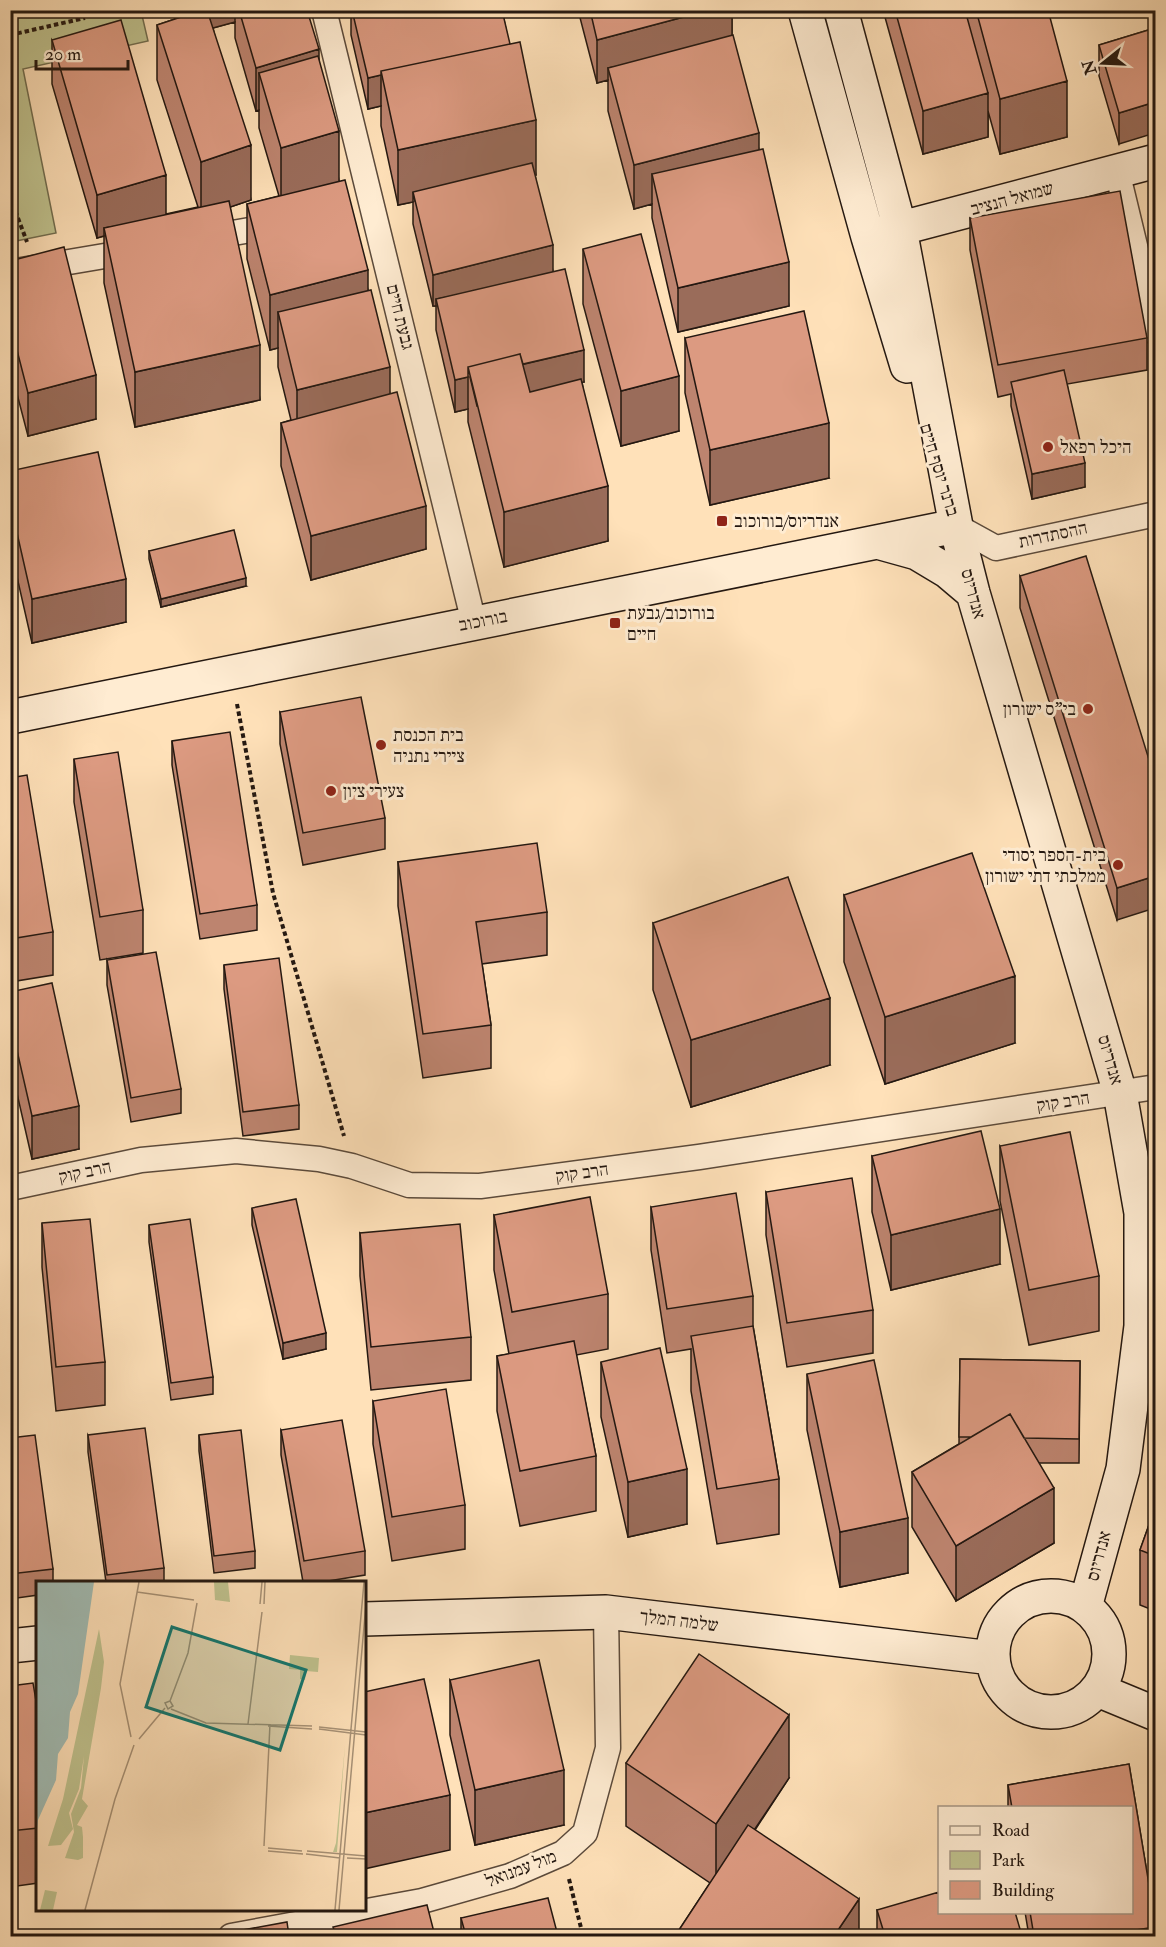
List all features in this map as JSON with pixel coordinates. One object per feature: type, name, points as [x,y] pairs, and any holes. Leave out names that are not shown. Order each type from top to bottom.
[{"type":"street","name":"גבעת חיים","points":[[324,10],[362,211],[474,623]]},
{"type":"street","name":"ברנר יוסף חיים","points":[[805,10],[868,237],[956,526]]},
{"type":"street","name":"ברנר יוסף חיים","points":[[841,10],[900,230],[956,526]]},
{"type":"street","name":"שמואל הנציב","points":[[868,237],[1155,161]]},
{"type":"street","points":[[1117,171],[1155,333]]},
{"type":"street","points":[[188,241],[304,221]]},
{"type":"street","points":[[10,272],[153,247]]},
{"type":"street","name":"ההסתדרות","points":[[956,526],[996,548],[1147,515]]},
{"type":"street","name":"בורוכוב","points":[[10,717],[956,526]]},
{"type":"street","name":"אנדריוס","points":[[956,526],[973,593],[1120,1093],[1141,1213],[1148,1325],[1123,1469],[1086,1607]]},
{"type":"street","points":[[876,542],[917,553],[947,571],[973,593]]},
{"type":"street","name":"הרב קוק","points":[[10,1188],[141,1160],[236,1151],[319,1159],[352,1166],[409,1185],[480,1186],[699,1157],[1155,1087]]},
{"type":"street","points":[[1047,1595],[1067,1597],[1086,1607],[1098,1619],[1107,1637],[1109,1651],[1107,1671],[1098,1690],[1080,1706],[1060,1712],[1038,1712],[1019,1704],[1008,1695],[997,1678],[992,1658],[995,1634],[1005,1616],[1016,1606],[1034,1597],[1047,1595]]},
{"type":"street","name":"שלמה המלך","points":[[366,1619],[606,1612],[992,1658]]},
{"type":"street","name":"מול עמנואל","points":[[231,1936],[422,1901],[510,1876],[563,1853],[585,1833],[608,1748],[606,1612]]},
{"type":"street","points":[[10,1646],[36,1643]]},
{"type":"street","points":[[1098,1690],[1155,1714]]},
{"type":"path","points":[[10,35],[85,18]]},
{"type":"path","points":[[10,197],[37,268]]},
{"type":"path","points":[[10,220],[18,219]]},
{"type":"path","points":[[229,673],[236,698],[273,893],[352,1166]]},
{"type":"path","points":[[563,1853],[583,1936]]},
{"type":"green space","points":[[11,11],[141,11],[148,41],[23,69],[56,233],[11,242]]},
{"type":"building","points":[[207,10],[251,145],[201,162],[157,25]]},
{"type":"building","points":[[239,10],[307,10],[319,49],[256,68]]},
{"type":"building","points":[[352,10],[502,10],[510,44],[381,71],[381,75],[368,78]]},
{"type":"building","points":[[590,10],[710,10],[597,40]]},
{"type":"building","points":[[895,10],[965,10],[988,93],[923,111]]},
{"type":"building","points":[[976,10],[1048,10],[1067,81],[1000,99]]},
{"type":"building","points":[[121,20],[166,175],[97,195],[52,40]]},
{"type":"building","points":[[1155,28],[1155,102],[1119,113],[1099,45]]},
{"type":"building","points":[[733,35],[759,133],[634,165],[608,68]]},
{"type":"building","points":[[520,42],[536,120],[398,150],[381,71]]},
{"type":"building","points":[[318,56],[339,131],[281,148],[259,73]]},
{"type":"building","points":[[763,149],[789,262],[678,288],[652,174]]},
{"type":"building","points":[[532,163],[553,245],[433,275],[413,192]]},
{"type":"building","points":[[345,180],[368,270],[270,295],[247,204]]},
{"type":"building","points":[[1120,191],[1147,338],[998,365],[970,218]]},
{"type":"building","points":[[229,201],[260,345],[135,372],[104,228]]},
{"type":"building","points":[[641,234],[679,376],[621,391],[583,249]]},
{"type":"building","points":[[64,247],[96,375],[28,393],[10,323],[10,261]]},
{"type":"building","points":[[565,269],[584,350],[523,364],[520,354],[468,367],[468,377],[455,380],[436,299]]},
{"type":"building","points":[[371,290],[390,367],[297,390],[278,312]]},
{"type":"building","points":[[804,311],[829,423],[710,450],[685,338]]},
{"type":"building","points":[[520,354],[530,392],[581,379],[608,486],[504,512],[468,367]]},
{"type":"building","name":"היכל רפאל","points":[[1064,370],[1085,463],[1032,474],[1011,382]]},
{"type":"building","points":[[397,392],[426,506],[311,536],[281,423]]},
{"type":"building","points":[[98,452],[126,579],[32,599],[10,502],[10,471]]},
{"type":"building","points":[[234,530],[246,578],[161,599],[149,551]]},
{"type":"building","name":"בי\"ס ישורון","points":[[1086,556],[1155,779],[1155,876],[1117,888],[1020,576]]},
{"type":"building","points":[[361,697],[385,818],[303,833],[280,712]]},
{"type":"building","points":[[230,732],[257,905],[200,914],[172,741]]},
{"type":"building","points":[[118,752],[143,910],[100,917],[74,759]]},
{"type":"building","points":[[27,775],[53,932],[10,939],[10,778]]},
{"type":"building","points":[[537,843],[547,912],[476,922],[491,1025],[423,1034],[398,862]]},
{"type":"building","points":[[972,853],[1015,976],[885,1017],[844,895]]},
{"type":"building","points":[[788,877],[830,998],[691,1040],[653,923]]},
{"type":"building","points":[[156,952],[181,1089],[131,1098],[107,960]]},
{"type":"building","points":[[279,958],[299,1105],[243,1112],[224,965]]},
{"type":"building","points":[[52,983],[79,1106],[32,1116],[10,1020],[10,992]]},
{"type":"building","points":[[981,1131],[1000,1209],[891,1235],[872,1156]]},
{"type":"building","points":[[1070,1132],[1099,1276],[1029,1290],[1000,1146]]},
{"type":"building","points":[[852,1178],[873,1310],[787,1323],[766,1192]]},
{"type":"building","points":[[736,1193],[753,1296],[667,1309],[651,1207]]},
{"type":"building","points":[[590,1197],[608,1294],[512,1312],[494,1215]]},
{"type":"building","points":[[296,1199],[326,1333],[283,1343],[252,1208]]},
{"type":"building","points":[[90,1219],[105,1362],[56,1367],[42,1223]]},
{"type":"building","points":[[190,1219],[213,1377],[171,1383],[149,1225]]},
{"type":"building","points":[[460,1224],[471,1337],[371,1347],[360,1233]]},
{"type":"building","points":[[753,1326],[779,1479],[717,1489],[691,1336]]},
{"type":"building","points":[[574,1341],[596,1456],[520,1471],[497,1356]]},
{"type":"building","points":[[660,1348],[687,1469],[628,1482],[601,1362]]},
{"type":"building","points":[[960,1359],[1080,1361],[1079,1439],[1024,1438],[1010,1414],[971,1437],[959,1437]]},
{"type":"building","points":[[874,1360],[908,1518],[840,1532],[807,1374]]},
{"type":"building","points":[[446,1389],[465,1505],[392,1517],[373,1401]]},
{"type":"building","points":[[1010,1414],[1054,1488],[956,1546],[912,1472]]},
{"type":"building","points":[[342,1420],[365,1551],[304,1561],[281,1430]]},
{"type":"building","points":[[145,1428],[164,1568],[107,1575],[88,1435]]},
{"type":"building","points":[[241,1430],[255,1551],[214,1556],[199,1435]]},
{"type":"building","points":[[35,1435],[53,1569],[10,1574],[10,1438]]},
{"type":"building","points":[[1155,1508],[1155,1556],[1140,1550]]},
{"type":"building","points":[[699,1654],[789,1715],[716,1824],[626,1763]]},
{"type":"building","points":[[539,1660],[564,1770],[475,1790],[450,1680]]},
{"type":"building","points":[[424,1679],[450,1795],[366,1813],[366,1692]]},
{"type":"building","points":[[33,1683],[36,1701],[36,1828],[10,1831],[10,1686]]},
{"type":"building","points":[[1129,1764],[1155,1927],[1098,1936],[1034,1936],[1030,1914],[1133,1914],[1133,1806],[1012,1806],[1008,1785]]},
{"type":"building","points":[[748,1825],[859,1899],[834,1936],[681,1936],[677,1933]]},
{"type":"building","points":[[938,1892],[938,1914],[1016,1914],[1022,1936],[885,1936],[877,1910]]},
{"type":"building","points":[[548,1898],[558,1936],[466,1936],[461,1918]]},
{"type":"building","points":[[427,1905],[435,1936],[336,1936],[333,1927]]},
{"type":"building","points":[[287,1922],[289,1936],[210,1936]]},
{"type":"place","name":"היכל רפאל","points":[[1048,447]]},
{"type":"place","name":"אנדריוס/בורוכוב","points":[[722,521]]},
{"type":"place","name":"בורוכוב/גבעת חיים","points":[[615,623]]},
{"type":"place","name":"בי\"ס ישורון","points":[[1088,709]]},
{"type":"place","name":"בית הכנסת ציירי נתניה","points":[[381,745]]},
{"type":"place","name":"צעירי ציון","points":[[331,791]]},
{"type":"place","name":"בית-הספר יסודי ממלכתי דתי ישורון","points":[[1118,865]]}]
